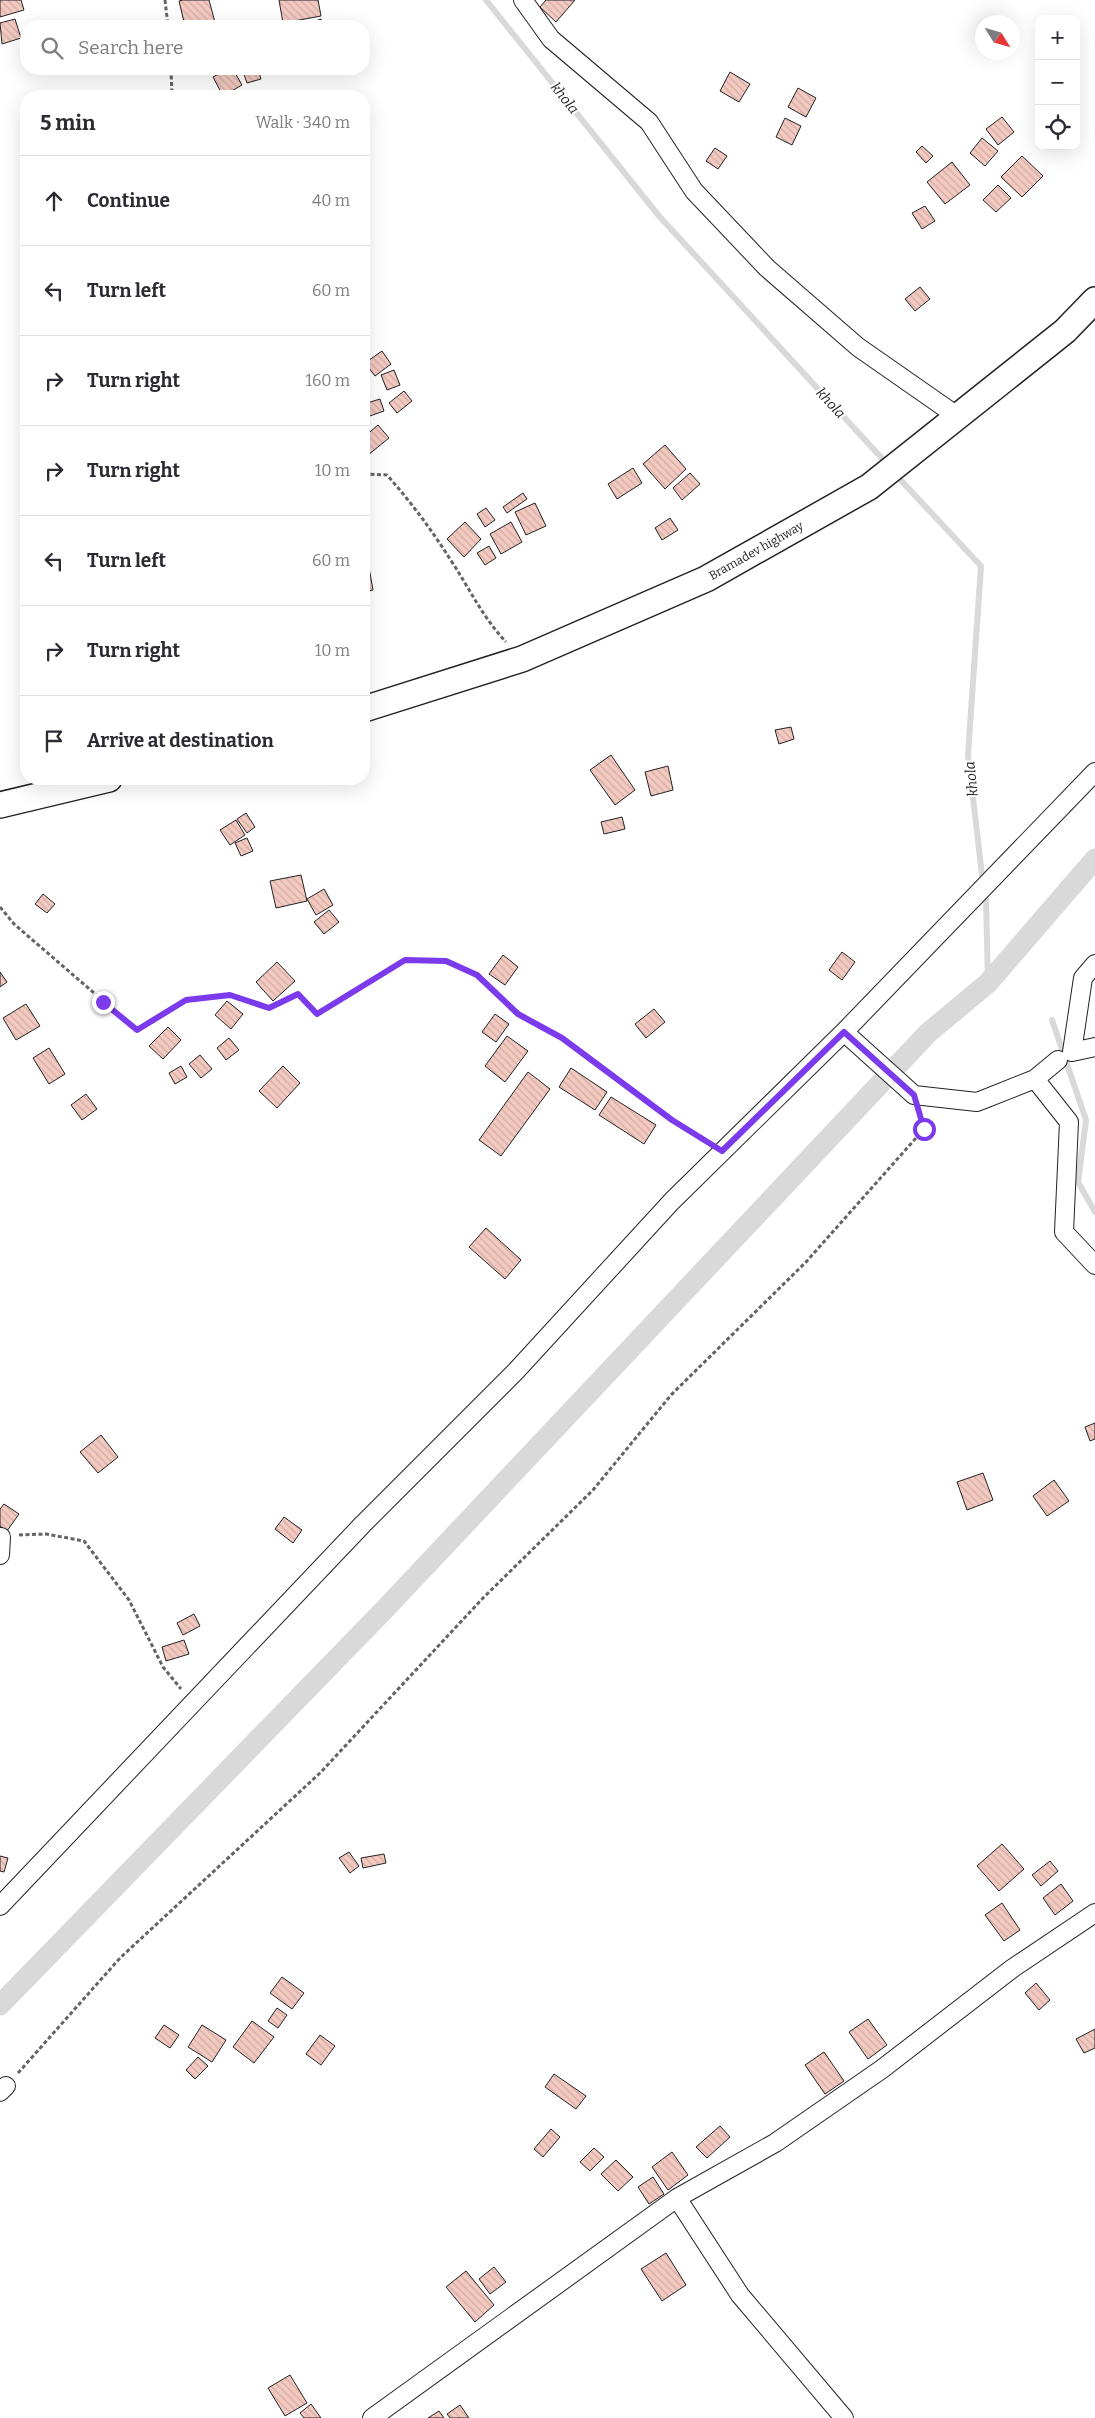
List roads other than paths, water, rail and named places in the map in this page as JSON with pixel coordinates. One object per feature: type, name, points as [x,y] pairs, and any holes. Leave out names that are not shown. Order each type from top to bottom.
[{"type":"street","points":[[523,0],[551,39],[649,122],[694,192],[767,268],[858,347],[957,416]]},
{"type":"street","name":"Bramadev highway","points":[[370,708],[522,659],[706,579],[869,486],[1065,330],[1095,300]]},
{"type":"street","points":[[0,1906],[363,1524],[516,1371],[672,1201],[844,1032],[1095,772]]},
{"type":"street","points":[[0,804],[83,785]]},
{"type":"street","points":[[1095,964],[1083,978],[1072,1052],[1095,1047]]},
{"type":"street","points":[[844,1032],[870,1058],[914,1095],[977,1102],[1035,1079],[1058,1060]]},
{"type":"street","points":[[1035,1079],[1069,1122],[1064,1232],[1095,1265]]},
{"type":"street","points":[[0,1555],[1,1537]]},
{"type":"street","points":[[372,2418],[677,2198],[775,2142],[882,2069],[1014,1968],[1095,1913]]},
{"type":"street","points":[[677,2198],[740,2294],[844,2418]]},
{"type":"waterway","name":"khola","points":[[486,0],[659,216],[889,466]]},
{"type":"waterway","name":"khola","points":[[895,474],[981,566],[968,755],[982,875]]},
{"type":"waterway","points":[[0,2005],[385,1609],[928,1033],[988,983],[1095,859]]},
{"type":"waterway","name":"khola","points":[[986,900],[988,983]]},
{"type":"waterway","name":"khola","points":[[1052,1020],[1086,1120],[1078,1182],[1095,1212]]}]
